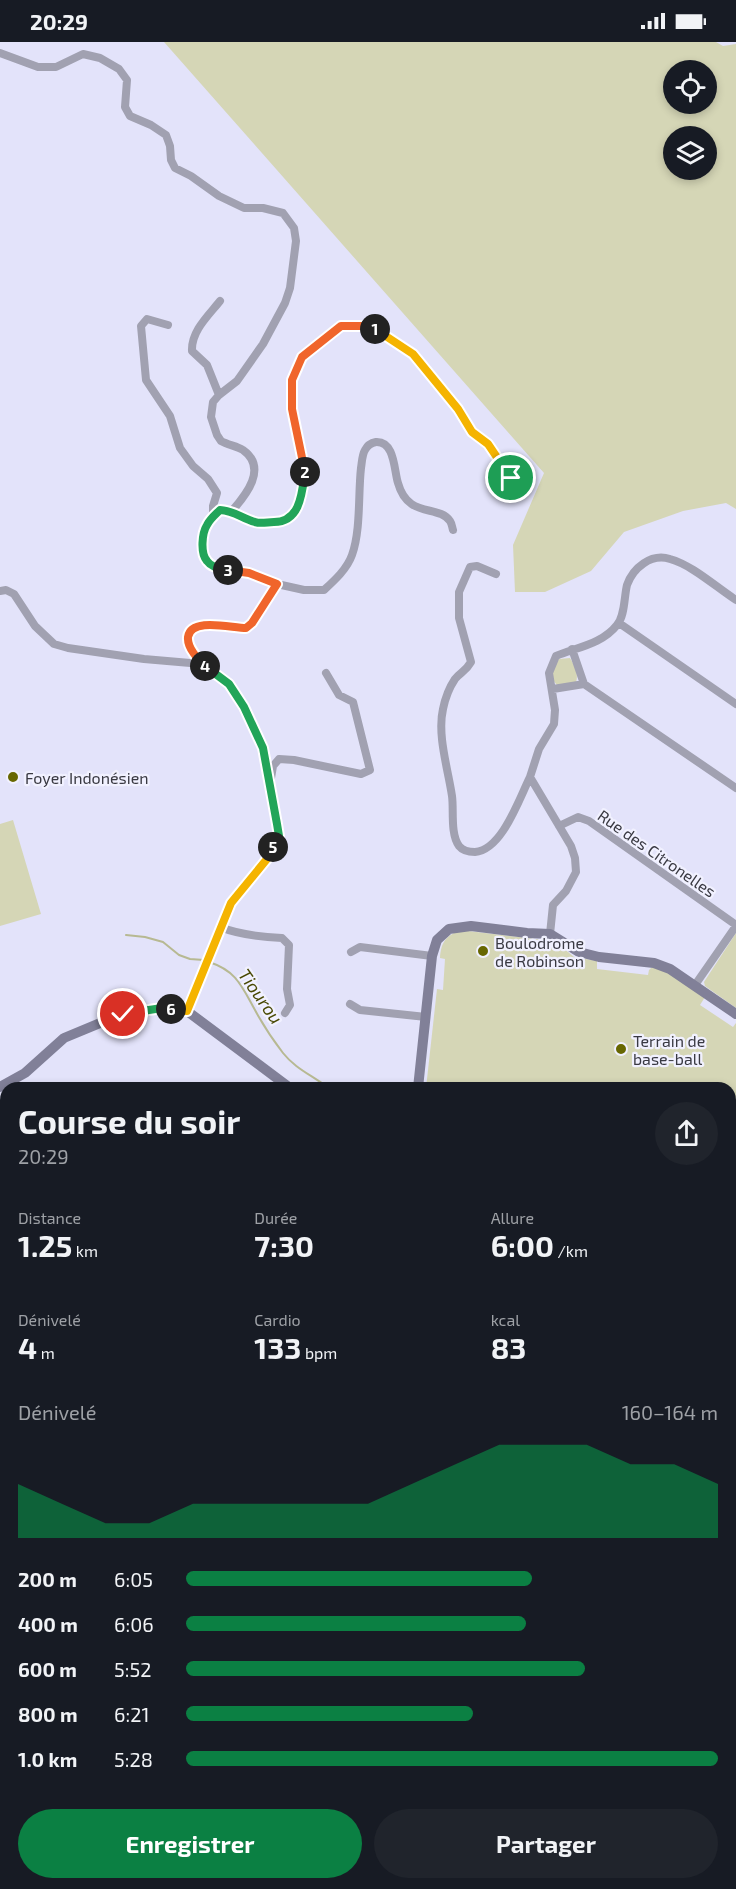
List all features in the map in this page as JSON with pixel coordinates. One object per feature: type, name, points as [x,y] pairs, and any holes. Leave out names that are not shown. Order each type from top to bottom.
[{"type":"street","points":[[0,53],[38,67],[56,67],[83,54],[100,58],[119,69],[127,80],[125,107],[130,116],[151,125],[166,135],[175,168],[219,196],[244,208],[263,208],[282,213],[294,228],[296,241],[290,288],[285,303],[263,344],[237,381],[219,395],[211,409],[211,417],[221,441],[241,449],[251,457],[255,470],[254,480],[246,496],[231,511]]},
{"type":"street","points":[[219,395],[207,365],[192,351],[192,345],[199,328],[220,301]]},
{"type":"street","points":[[168,325],[147,319],[141,326],[146,380],[170,416],[180,448],[193,466],[208,478],[217,493],[213,506],[213,517]]},
{"type":"street","points":[[453,530],[450,521],[439,514],[418,509],[406,499],[398,486],[390,451],[383,444],[376,442],[368,445],[364,451],[352,554],[341,574],[324,590],[304,590],[277,584],[249,573],[213,566],[205,560],[202,550],[206,526],[220,510],[231,511],[256,523],[282,522],[291,517],[297,508],[306,469],[292,409],[292,380],[302,357],[341,326],[370,326],[413,354],[458,409],[472,432],[488,444],[511,478],[516,491]]},
{"type":"street","points":[[496,574],[477,566],[470,567],[459,592],[459,618],[471,662],[466,671],[454,681],[442,711],[441,729],[452,800],[454,835],[459,846],[468,852],[482,851],[490,847],[509,820],[530,777],[539,749],[554,724],[553,689],[549,673],[556,656],[603,639],[620,623],[628,584],[636,568],[648,560],[667,558],[682,564],[736,600]]},
{"type":"street","points":[[187,1011],[219,927],[231,903],[267,859],[279,836],[263,748],[244,707],[229,684],[202,664],[190,647],[188,638],[191,629],[197,626],[246,628],[252,623],[277,584]]},
{"type":"street","points":[[0,591],[6,590],[14,594],[36,626],[54,644],[144,659],[202,664]]},
{"type":"street","points":[[620,623],[736,704]]},
{"type":"street","points":[[572,649],[584,684],[736,788]]},
{"type":"street","points":[[269,788],[273,765],[279,759],[361,774],[370,770],[353,702],[339,695],[326,673]]},
{"type":"street","points":[[553,689],[584,684]]},
{"type":"street","points":[[530,777],[571,846],[575,858],[576,872],[566,891],[553,905],[550,934]]},
{"type":"street","name":"Rue des Citronelles","points":[[559,825],[578,818],[589,821],[736,925]]},
{"type":"street","points":[[695,985],[736,925]]},
{"type":"street","points":[[419,1082],[432,956],[437,940],[449,929],[471,926],[550,934],[579,952],[599,957],[654,963],[670,969],[736,1014]]},
{"type":"street","points":[[219,927],[249,935],[282,938],[289,945],[287,989],[290,1005],[285,1013]]},
{"type":"street","points":[[351,952],[360,947],[432,956]]},
{"type":"street","points":[[350,1004],[360,1010],[426,1017]]},
{"type":"street","points":[[9,1082],[25,1073],[64,1038],[123,1014],[162,1008],[187,1011],[282,1082]]},
{"type":"green space","points":[[164,42],[716,42],[723,46],[736,44],[736,509],[726,503],[683,511],[624,532],[591,571],[545,592],[515,592],[513,545],[544,473]]},
{"type":"green space","points":[[570,658],[576,673],[576,682],[557,685],[552,675],[555,665],[559,659]]},
{"type":"green space","points":[[13,820],[41,914],[0,926],[0,824]]},
{"type":"green space","points":[[460,930],[552,941],[574,957],[597,961],[597,969],[648,975],[652,967],[664,970],[705,997],[700,1005],[733,1027],[736,1023],[736,1082],[427,1082],[437,989],[443,990],[445,959],[440,958],[443,944],[451,935]]},
{"type":"green space","points":[[736,933],[736,1008],[705,986],[704,982]]},
{"type":"waterway","name":"Tiourou","points":[[126,935],[163,942],[179,955],[204,960]]},
{"type":"waterway","name":"Tiourou","points":[[209,962],[226,970],[238,981],[265,1027],[287,1058],[320,1082]]},
{"type":"place","name":"Foyer Indonésien","points":[[13,777]]},
{"type":"place","name":"Boulodrome de Robinson","points":[[483,951]]},
{"type":"place","name":"Terrain de base-ball","points":[[621,1049]]},
{"type":"route","points":[[123,1014],[162,1008],[187,1011],[219,927],[231,903],[267,859],[279,836],[263,748],[244,707],[229,684],[202,664],[190,647],[188,638],[191,629],[197,626],[246,628],[267,602],[277,584],[249,573],[213,566],[205,560],[202,550],[206,526],[220,510],[231,511],[256,523],[282,522],[291,517],[297,508],[306,469],[292,409],[292,380],[302,357],[341,326],[370,326],[413,354],[458,409],[472,432],[488,444],[511,478]]}]
